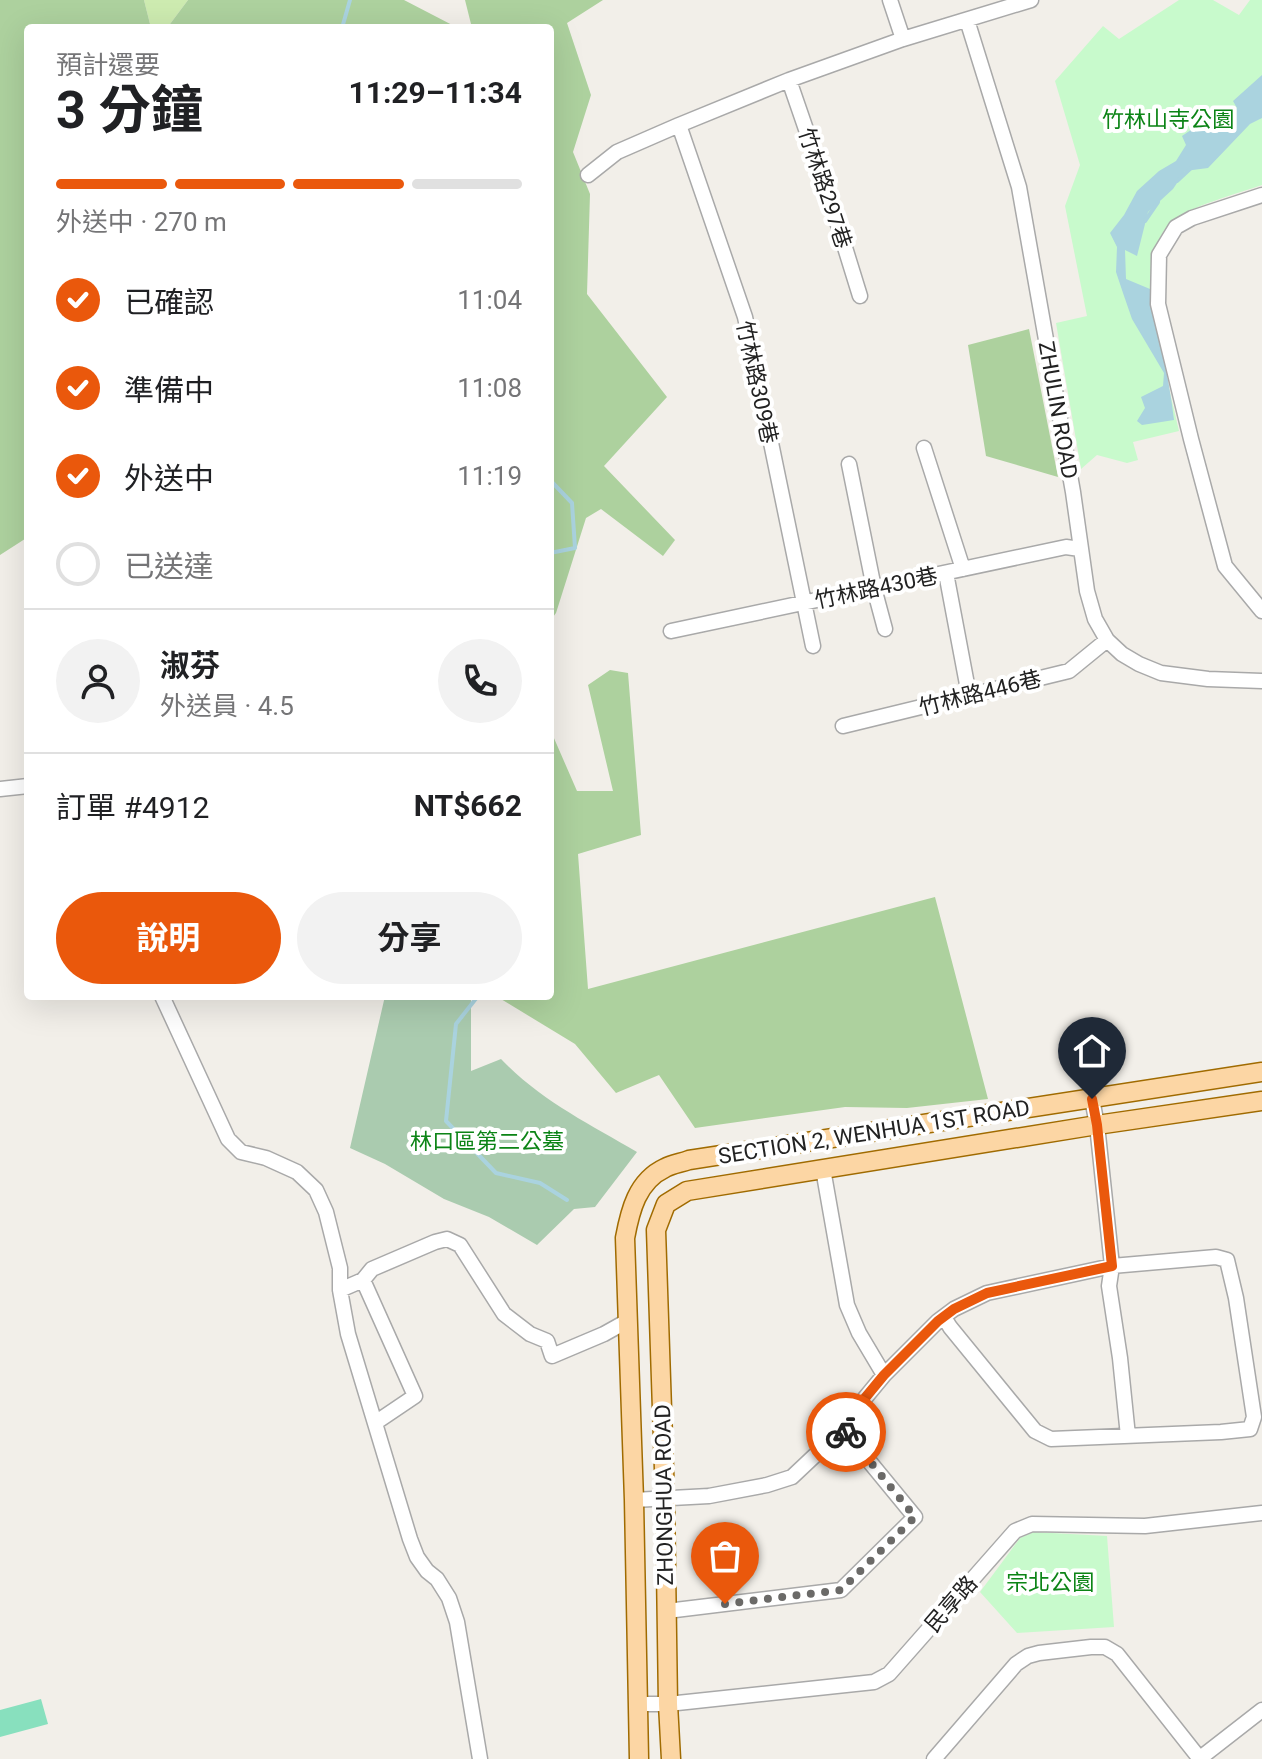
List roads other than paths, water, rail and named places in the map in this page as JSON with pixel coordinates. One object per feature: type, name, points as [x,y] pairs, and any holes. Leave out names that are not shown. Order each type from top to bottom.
[{"type":"main road","name":"SECTION 2, WENHUA 1ST ROAD","points":[[625,1238],[630,1212],[641,1188],[662,1169],[689,1160],[1262,1072]]},
{"type":"main road","name":"SECTION 2, WENHUA 1ST ROAD","points":[[656,1230],[666,1204],[687,1191],[1262,1101]]},
{"type":"main road","name":"ZHONGHUA ROAD","points":[[656,1230],[671,1759]]},
{"type":"main road","name":"ZHONGHUA ROAD","points":[[625,1238],[639,1759]]},
{"type":"street","points":[[890,0],[903,39]]},
{"type":"street","points":[[588,175],[617,152],[789,80],[903,39],[1012,3],[1031,0]]},
{"type":"street","name":"ZHULIN ROAD","points":[[967,20],[1019,187],[1073,492],[1080,549],[1095,619],[1107,640],[1122,654],[1161,673],[1262,681]]},
{"type":"street","name":"竹林路297巷","points":[[789,80],[860,296]]},
{"type":"street","name":"竹林路309巷","points":[[679,125],[745,317],[813,646]]},
{"type":"street","points":[[1262,195],[1192,218],[1176,227],[1159,255],[1158,304],[1225,566],[1262,611]]},
{"type":"street","points":[[924,448],[963,569]]},
{"type":"street","points":[[849,464],[885,629]]},
{"type":"street","name":"竹林路430巷","points":[[671,631],[1066,547],[1080,549]]},
{"type":"street","points":[[946,573],[969,695]]},
{"type":"street","name":"竹林路446巷","points":[[843,726],[1069,671],[1107,640]]},
{"type":"street","points":[[0,789],[24,786]]},
{"type":"street","points":[[164,1000],[228,1139],[241,1152],[266,1158],[297,1172],[316,1190],[326,1212],[340,1268],[340,1290],[348,1334],[413,1548],[449,1598],[457,1622],[480,1759]]},
{"type":"street","points":[[1092,1099],[1112,1266],[1109,1286],[1128,1436]]},
{"type":"street","points":[[823,1169],[847,1305],[859,1333],[884,1375]]},
{"type":"street","points":[[340,1290],[363,1280],[372,1269],[447,1239],[460,1245],[504,1314],[530,1334],[547,1341],[552,1356],[629,1320]]},
{"type":"street","points":[[634,1500],[730,1493],[792,1477],[827,1444],[884,1375],[944,1317],[954,1309],[987,1293],[1112,1266],[1216,1257],[1227,1260],[1236,1298],[1254,1417],[1250,1429],[1051,1439],[1035,1431],[944,1317]]},
{"type":"street","points":[[363,1280],[415,1396],[375,1423]]},
{"type":"street","points":[[667,1611],[841,1590],[915,1517],[841,1427]]},
{"type":"street","name":"民享路","points":[[639,1704],[668,1704],[874,1682],[889,1674],[1015,1531],[1032,1524],[1145,1526],[1262,1513]]},
{"type":"street","points":[[932,1759],[1016,1664],[1028,1656],[1052,1652],[1105,1647],[1117,1654],[1199,1759],[1262,1710]]},
{"type":"water","points":[[1262,75],[1262,118],[1250,124],[1208,168],[1185,171],[1173,189],[1148,212],[1137,256],[1125,250],[1126,279],[1150,289],[1174,420],[1142,425],[1137,421],[1145,408],[1141,397],[1163,386],[1164,373],[1132,319],[1116,272],[1117,247],[1110,233],[1137,191],[1159,171],[1176,161],[1186,145],[1182,136],[1216,113],[1220,119],[1212,125],[1220,129],[1232,119],[1237,108],[1233,101]]},
{"type":"waterway","points":[[343,24],[350,0]]},
{"type":"waterway","points":[[1177,181],[1191,168]]},
{"type":"waterway","points":[[1145,221],[1158,202]]},
{"type":"waterway","points":[[554,484],[572,503],[575,548],[554,552]]},
{"type":"waterway","points":[[475,1000],[456,1024],[446,1121],[496,1173],[540,1183],[567,1200]]},
{"type":"park label","name":"竹林山寺公園","points":[[1168,119]]},
{"type":"park label","name":"林口區第二公墓","points":[[487,1141]]},
{"type":"park label","name":"宗北公園","points":[[1050,1582]]}]
